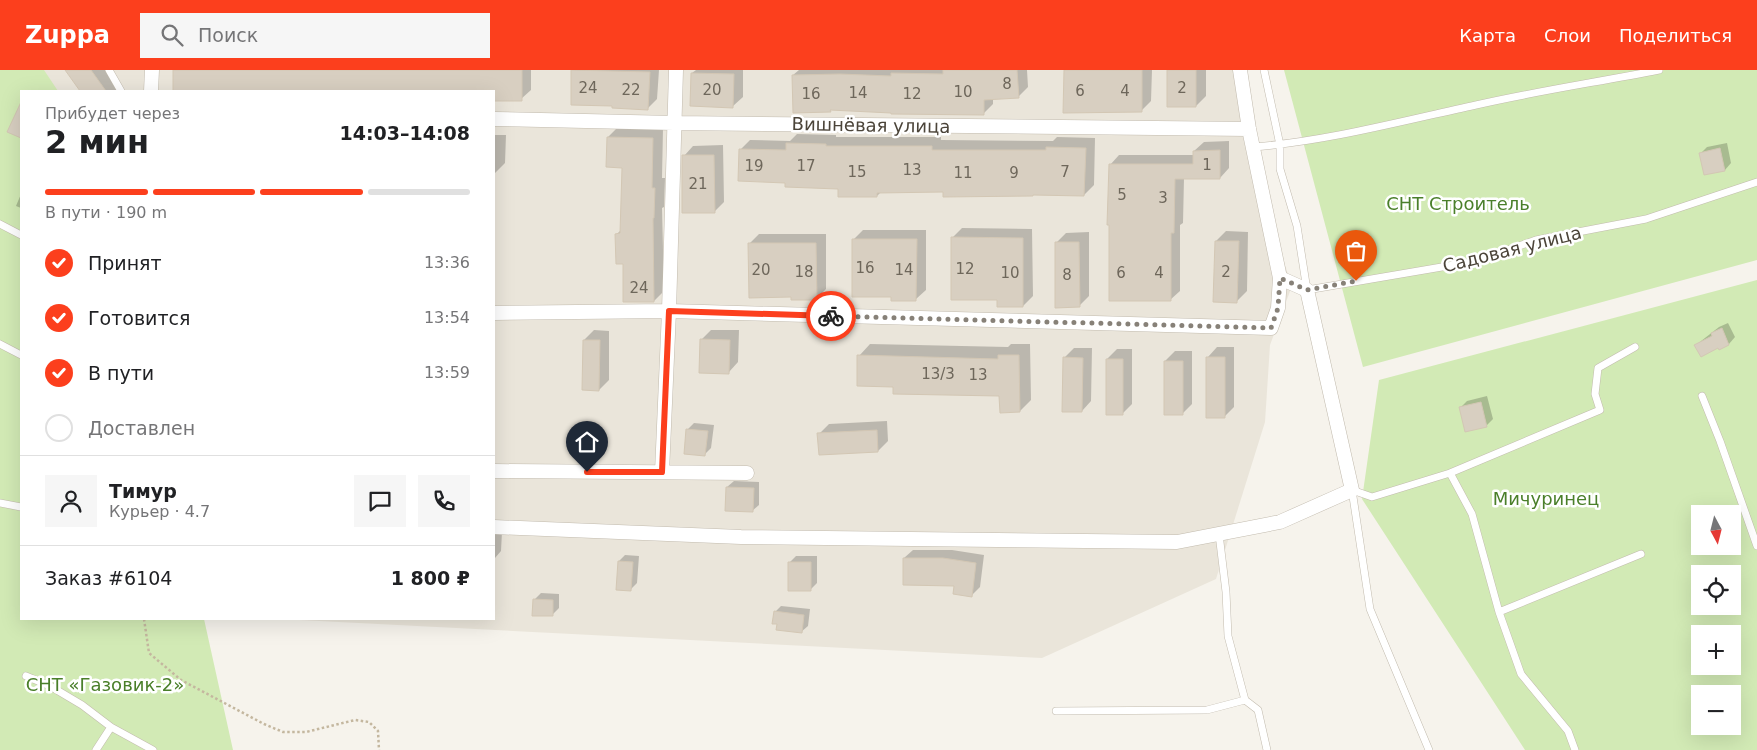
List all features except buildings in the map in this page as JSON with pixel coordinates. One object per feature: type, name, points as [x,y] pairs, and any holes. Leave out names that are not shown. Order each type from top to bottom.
[{"type":"street","points":[[151,90],[152,70]]},
{"type":"street","points":[[662,472],[676,70]]},
{"type":"street","points":[[495,313],[669,311],[1271,328],[1278,308],[1280,278],[1249,130],[1240,70]]},
{"type":"street","name":"Вишнёвая улица","points":[[495,120],[1249,130]]},
{"type":"street","points":[[495,527],[742,538],[1177,542],[1280,522],[1352,490],[1307,290],[1280,278]]},
{"type":"street","points":[[495,471],[747,473]]},
{"type":"lane","points":[[109,70],[121,90]]},
{"type":"lane","points":[[1264,70],[1280,144],[1280,169],[1297,226],[1307,290]]},
{"type":"lane","points":[[1253,147],[1378,127],[1478,104],[1659,70]]},
{"type":"lane","name":"Садовая улица","points":[[1307,290],[1477,261],[1536,240],[1646,219],[1757,182]]},
{"type":"lane","points":[[0,224],[20,234]]},
{"type":"lane","points":[[0,344],[20,354]]},
{"type":"lane","points":[[1429,750],[1370,609],[1352,490],[1372,497],[1450,473],[1600,410],[1595,394],[1598,368],[1635,347]]},
{"type":"lane","points":[[1702,396],[1727,459],[1757,546]]},
{"type":"lane","points":[[1450,473],[1472,514],[1499,612],[1521,674],[1568,731],[1575,750]]},
{"type":"lane","points":[[0,503],[20,507]]},
{"type":"lane","points":[[1219,534],[1226,592],[1228,636],[1244,700],[1258,710],[1267,750]]},
{"type":"lane","points":[[1499,612],[1642,554]]},
{"type":"lane","points":[[26,676],[50,686],[82,704],[111,727],[153,750]]},
{"type":"lane","points":[[1056,711],[1207,710],[1244,700]]},
{"type":"lane","points":[[96,750],[111,727]]},
{"type":"path","points":[[144,620],[149,653],[181,680],[264,724],[283,732],[306,732],[355,720],[369,722],[378,730],[379,750]]},
{"type":"shaded area","points":[[0,70],[1236,70],[1266,208],[1292,286],[1270,345],[1265,422],[1216,579],[1042,658],[300,620],[495,620],[495,90],[20,90]]},
{"type":"green space","name":"СНТ «Газовик-2»","points":[[0,70],[44,70],[57,90],[20,90],[20,620],[204,620],[233,750],[0,750]]},
{"type":"green space","name":"СНТ Строитель","points":[[1284,70],[1757,70],[1757,260],[1363,367]]},
{"type":"green space","name":"Мичуринец","points":[[1757,280],[1757,750],[1525,750],[1362,499],[1379,380]]},
{"type":"way so far","points":[[831,316],[1271,328],[1278,308],[1280,278],[1307,290],[1356,281]]},
{"type":"route","points":[[587,472],[662,472],[669,311],[831,316]]}]
